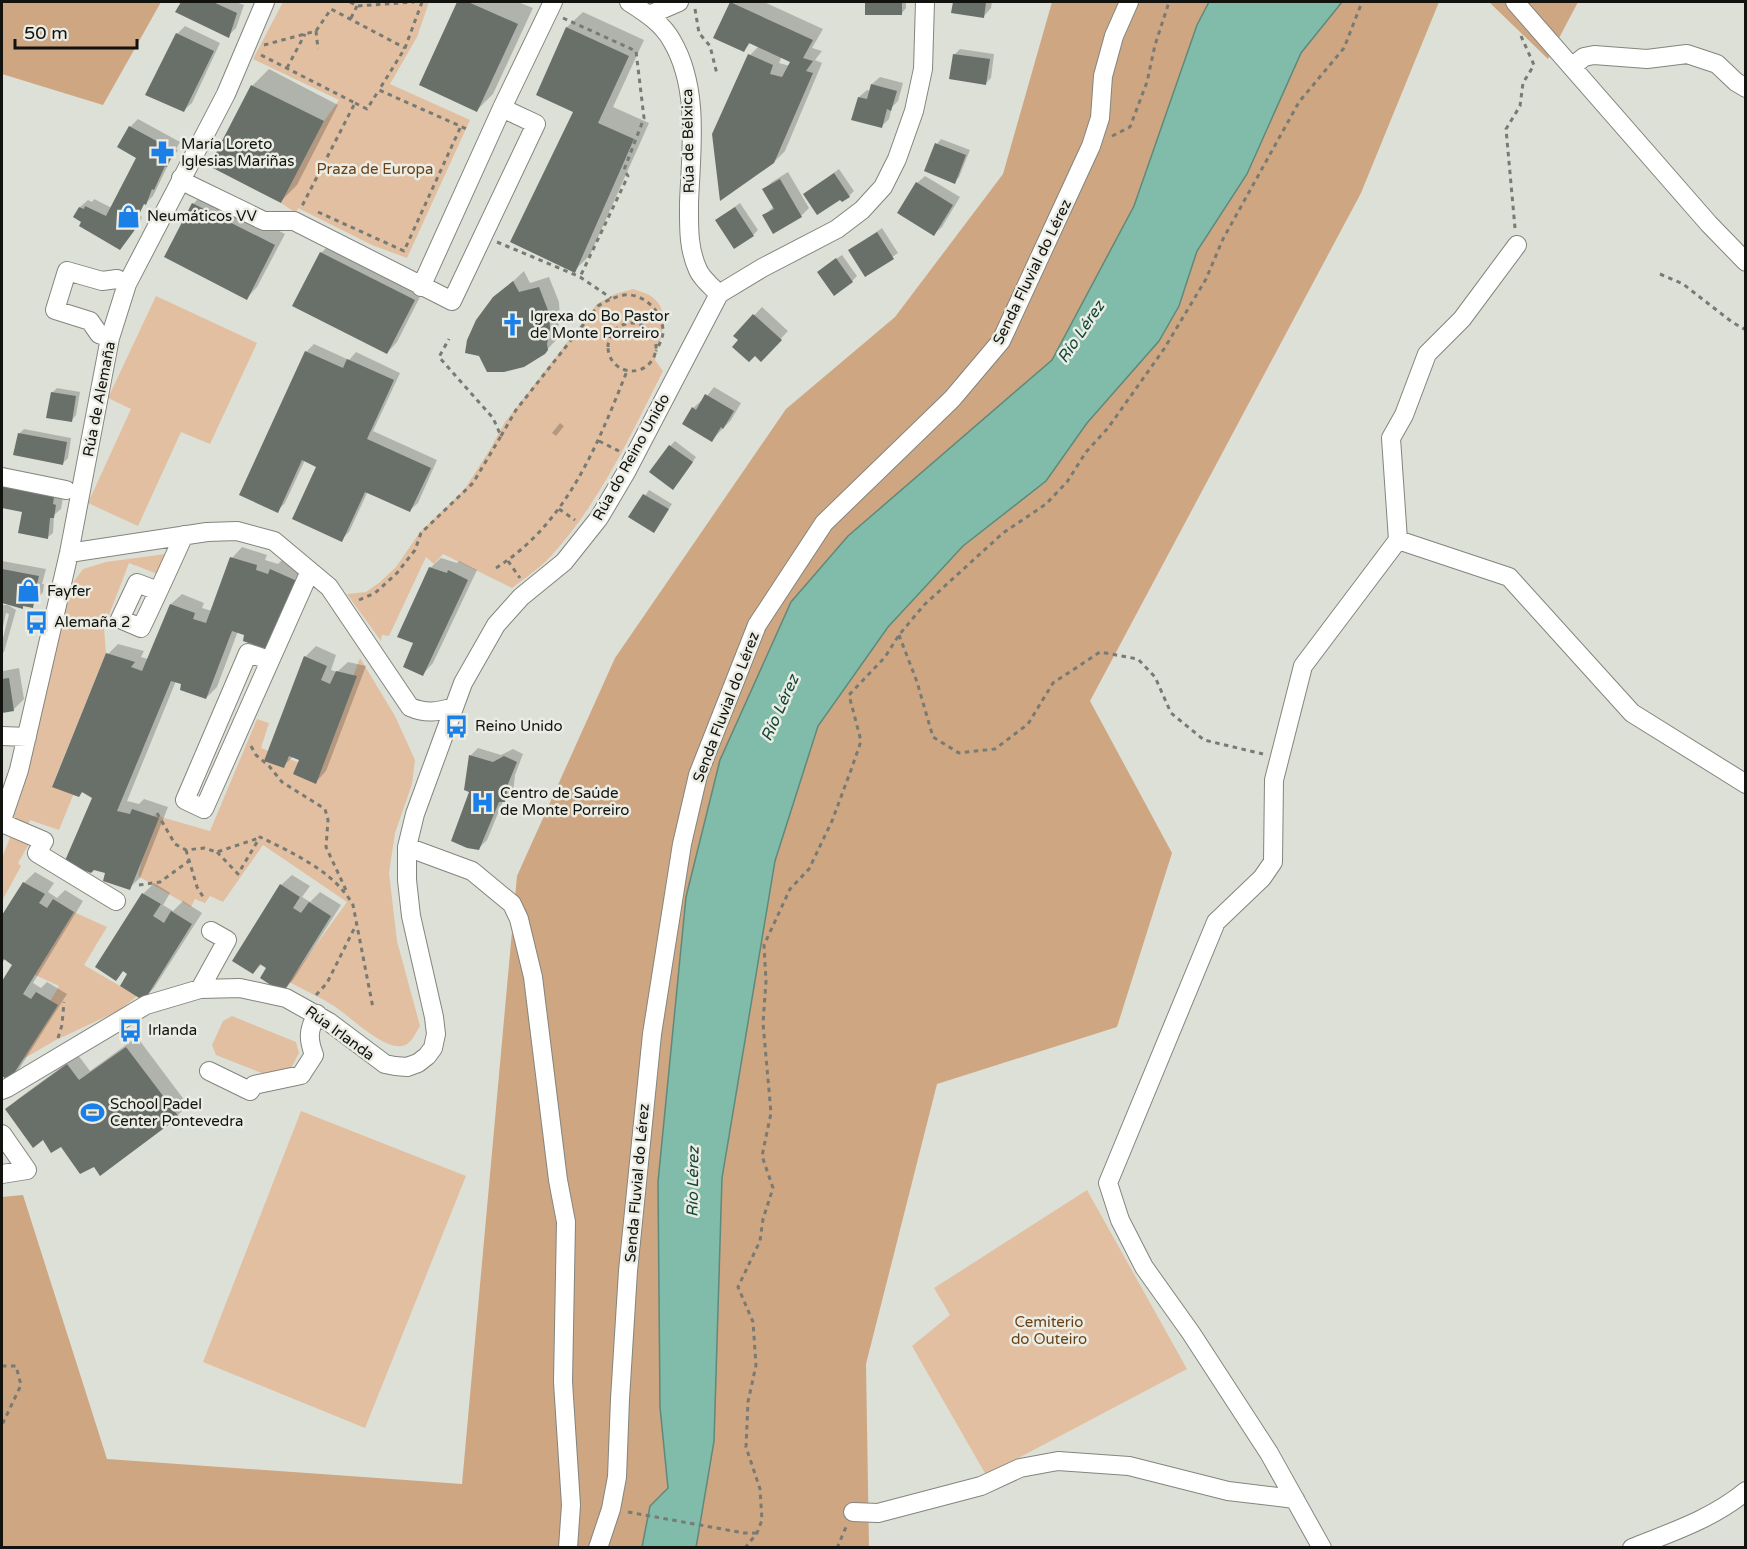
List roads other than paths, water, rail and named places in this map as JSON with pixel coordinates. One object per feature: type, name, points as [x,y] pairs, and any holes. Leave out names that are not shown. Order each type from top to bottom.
[{"type":"street","name":"Rúa de Alemaña","points":[[2,818],[8,782],[27,737],[69,553],[110,338],[127,284],[226,94],[265,2]]},
{"type":"street","name":"Rúa de Bélxica","points":[[629,2],[649,15],[672,40],[681,60],[690,91],[689,243],[699,272],[719,294]]},
{"type":"street","points":[[719,294],[762,268],[837,229],[862,210],[883,187],[897,159],[914,111],[923,69],[925,2]]},
{"type":"street","name":"Senda Fluvial do Lérez","points":[[598,1548],[611,1509],[617,1478],[628,1271],[652,1034],[682,844],[698,775],[757,625],[824,523],[952,399],[1001,341],[1091,146],[1100,118],[1103,76],[1111,46],[1129,2]]},
{"type":"street","points":[[1515,2],[1709,224],[1746,262]]},
{"type":"street","points":[[649,15],[687,3]]},
{"type":"street","points":[[421,287],[502,108],[558,9]]},
{"type":"street","points":[[1572,67],[1584,57],[1594,55],[1647,59],[1687,54],[1717,64],[1746,88]]},
{"type":"street","points":[[181,178],[190,185],[264,221],[294,221],[452,301],[536,124],[502,108]]},
{"type":"street","points":[[1322,1548],[1262,1443],[1191,1333],[1144,1267],[1120,1220],[1108,1183],[1216,922],[1262,878],[1273,862],[1274,780],[1303,666],[1398,540],[1391,438],[1404,415],[1427,354],[1462,319],[1517,245]]},
{"type":"street","points":[[110,338],[99,334],[90,321],[55,310],[67,271],[102,281],[117,279],[127,284]]},
{"type":"street","name":"Rúa do Reino Unido","points":[[418,1063],[433,1048],[436,1034],[411,916],[407,879],[407,847],[415,814],[463,683],[496,625],[521,597],[564,562],[599,518],[625,474],[719,294]]},
{"type":"street","points":[[2,477],[66,490]]},
{"type":"street","points":[[69,553],[207,532],[237,531],[274,541],[329,587],[410,707],[431,713],[454,706]]},
{"type":"street","points":[[158,591],[184,535]]},
{"type":"street","points":[[1398,540],[1509,577],[1632,713],[1746,784]]},
{"type":"street","points":[[270,660],[248,653],[185,800],[204,809],[310,571]]},
{"type":"street","points":[[2,735],[27,737]]},
{"type":"street","points":[[2,818],[44,841],[37,854],[116,901]]},
{"type":"street","points":[[407,847],[472,871],[512,904],[519,919],[533,977],[558,1180],[566,1222],[562,1382],[571,1505],[568,1548]]},
{"type":"street","points":[[200,989],[227,940],[211,931]]},
{"type":"street","name":"Rúa Irlanda","points":[[2,1090],[146,1005],[200,989],[240,988],[315,1006],[385,1064],[407,1067],[418,1063]]},
{"type":"street","points":[[209,1071],[250,1091],[254,1085],[301,1075],[314,1056],[308,1037],[315,1006]]},
{"type":"street","points":[[2,1134],[27,1170],[2,1174]]},
{"type":"street","points":[[853,1512],[878,1513],[900,1508],[981,1486],[1020,1468],[1058,1461],[1129,1466],[1228,1491],[1295,1499]]},
{"type":"street","points":[[1632,1548],[1705,1519],[1746,1491]]},
{"type":"water","name":"Río Lérez","points":[[1209,2],[1342,2],[1301,53],[1247,174],[1197,251],[1179,306],[1159,341],[1087,423],[1046,481],[963,546],[888,627],[818,726],[775,861],[722,1178],[714,1441],[696,1547],[642,1547],[650,1506],[668,1488],[660,1407],[658,1182],[686,897],[720,760],[791,602],[848,536],[1052,360],[1134,206],[1197,25]]},
{"type":"place","name":"María Loreto Iglesias Mariñas","points":[[163,153]]},
{"type":"place","name":"Neumáticos VV","points":[[129,216]]},
{"type":"place","name":"Igrexa do Bo Pastor de Monte Porreiro","points":[[512,325]]},
{"type":"place","name":"Fayfer","points":[[29,591]]},
{"type":"place","name":"Alemaña 2","points":[[36,622]]},
{"type":"place","name":"Reino Unido","points":[[457,726]]},
{"type":"place","name":"Centro de Saúde de Monte Porreiro","points":[[482,802]]},
{"type":"place","name":"Irlanda","points":[[130,1030]]},
{"type":"place","name":"School Padel Center Pontevedra","points":[[92,1113]]},
{"type":"park label","name":"Praza de Europa","points":[[375,169]]},
{"type":"park label","name":"Cemiterio do Outeiro","points":[[1049,1330]]}]
